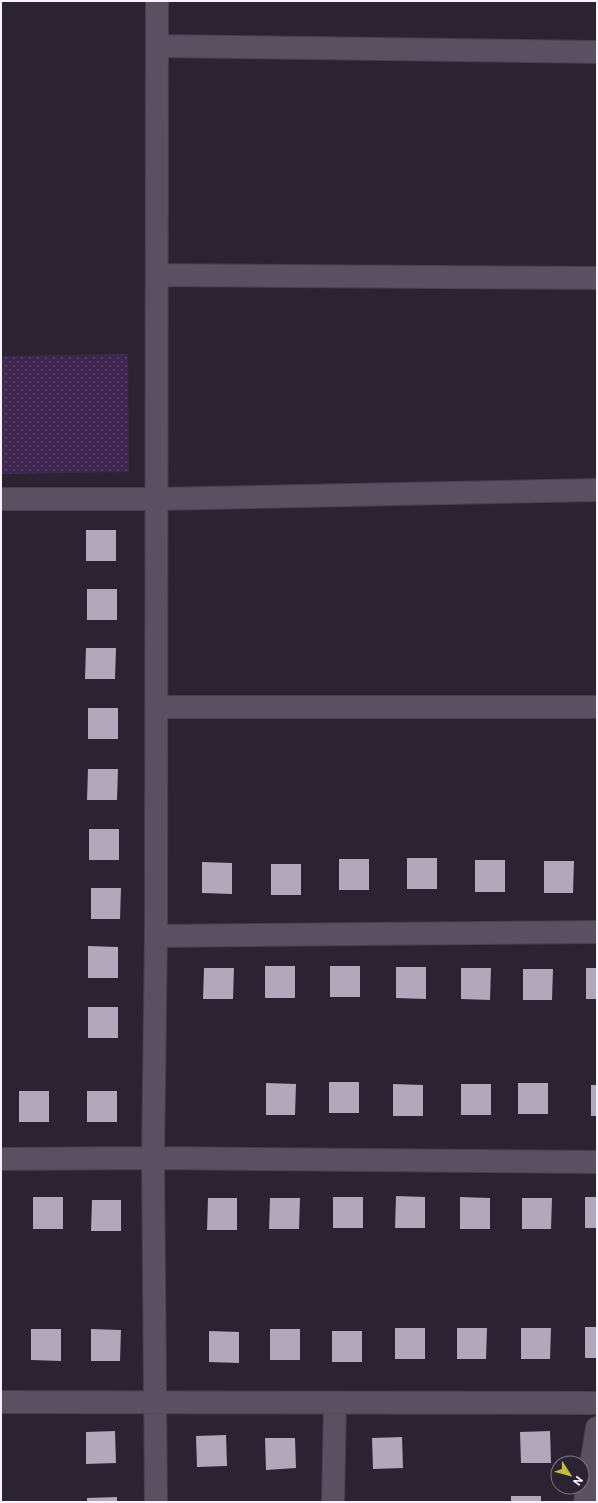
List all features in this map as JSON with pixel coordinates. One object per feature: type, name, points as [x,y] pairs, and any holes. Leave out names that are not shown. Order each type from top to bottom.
[{"type":"street","points":[[156,1502],[154,1158],[157,707],[158,1]]},
{"type":"street","points":[[157,46],[597,52]]},
{"type":"street","points":[[157,275],[597,278]]},
{"type":"street","points":[[1,499],[157,499],[597,490]]},
{"type":"street","points":[[157,707],[597,707]]},
{"type":"street","points":[[156,936],[597,932]]},
{"type":"street","points":[[1,1159],[154,1158],[597,1162]]},
{"type":"street","points":[[1,1402],[335,1404],[597,1403]]},
{"type":"street","points":[[333,1502],[335,1404]]},
{"type":"street","points":[[585,1502],[597,1428]]},
{"type":"shaded area","points":[[128,354],[129,472],[1,474],[1,356]]},
{"type":"building","points":[[86,530],[116,530],[116,561],[86,561]]},
{"type":"building","points":[[87,589],[117,589],[117,620],[87,620]]},
{"type":"building","points":[[86,648],[116,648],[115,679],[85,679]]},
{"type":"building","points":[[88,708],[118,708],[118,739],[88,739]]},
{"type":"building","points":[[88,769],[118,769],[117,800],[87,800]]},
{"type":"building","points":[[89,829],[119,829],[119,860],[89,860]]},
{"type":"building","points":[[407,858],[437,858],[437,889],[407,889]]},
{"type":"building","points":[[339,859],[369,859],[369,890],[339,890]]},
{"type":"building","points":[[475,860],[505,860],[505,892],[475,892]]},
{"type":"building","points":[[544,861],[574,861],[573,893],[544,893]]},
{"type":"building","points":[[202,862],[232,863],[232,894],[202,893]]},
{"type":"building","points":[[271,864],[301,864],[301,895],[271,895]]},
{"type":"building","points":[[91,888],[121,888],[120,919],[91,919]]},
{"type":"building","points":[[88,946],[118,947],[118,978],[88,978]]},
{"type":"building","points":[[265,966],[295,966],[295,998],[265,998]]},
{"type":"building","points":[[330,966],[360,966],[360,997],[330,997]]},
{"type":"building","points":[[396,967],[426,967],[426,999],[396,998]]},
{"type":"building","points":[[204,968],[234,968],[233,999],[203,999]]},
{"type":"building","points":[[461,968],[491,968],[490,1000],[461,999]]},
{"type":"building","points":[[586,968],[597,968],[597,999],[586,999]]},
{"type":"building","points":[[523,969],[553,969],[552,1000],[523,1000]]},
{"type":"building","points":[[88,1007],[118,1007],[118,1038],[88,1038]]},
{"type":"building","points":[[329,1082],[359,1082],[359,1113],[329,1113]]},
{"type":"building","points":[[266,1083],[296,1084],[295,1115],[266,1115]]},
{"type":"building","points":[[518,1083],[548,1083],[548,1114],[518,1114]]},
{"type":"building","points":[[393,1084],[423,1085],[423,1116],[393,1116]]},
{"type":"building","points":[[461,1084],[491,1084],[491,1115],[461,1115]]},
{"type":"building","points":[[591,1085],[597,1085],[597,1116],[591,1116]]},
{"type":"building","points":[[19,1091],[49,1091],[49,1122],[19,1122]]},
{"type":"building","points":[[87,1091],[117,1091],[117,1122],[87,1122]]},
{"type":"building","points":[[396,1196],[425,1197],[425,1228],[395,1228]]},
{"type":"building","points":[[33,1197],[63,1197],[63,1229],[33,1229]]},
{"type":"building","points":[[333,1197],[363,1197],[363,1228],[333,1228]]},
{"type":"building","points":[[460,1197],[490,1198],[490,1229],[460,1229]]},
{"type":"building","points":[[585,1197],[597,1197],[597,1228],[585,1228]]},
{"type":"building","points":[[208,1198],[237,1198],[237,1230],[207,1230]]},
{"type":"building","points":[[270,1198],[300,1198],[299,1229],[269,1229]]},
{"type":"building","points":[[522,1198],[552,1198],[551,1229],[522,1229]]},
{"type":"building","points":[[92,1200],[121,1200],[121,1231],[91,1231]]},
{"type":"building","points":[[585,1327],[597,1327],[597,1358],[585,1358]]},
{"type":"building","points":[[395,1328],[425,1328],[425,1359],[395,1359]]},
{"type":"building","points":[[457,1328],[487,1328],[486,1359],[457,1359]]},
{"type":"building","points":[[521,1328],[551,1328],[550,1359],[521,1359]]},
{"type":"building","points":[[31,1329],[61,1329],[61,1361],[31,1360]]},
{"type":"building","points":[[91,1329],[121,1330],[120,1361],[91,1361]]},
{"type":"building","points":[[270,1329],[300,1329],[300,1360],[270,1360]]},
{"type":"building","points":[[209,1331],[239,1332],[239,1363],[209,1362]]},
{"type":"building","points":[[332,1331],[362,1331],[362,1362],[332,1362]]},
{"type":"building","points":[[115,1431],[116,1463],[86,1464],[86,1432]]},
{"type":"building","points":[[550,1431],[550,1463],[521,1463],[520,1432]]},
{"type":"building","points":[[226,1435],[227,1466],[197,1467],[196,1436]]},
{"type":"building","points":[[402,1437],[403,1468],[373,1469],[372,1438]]},
{"type":"building","points":[[265,1438],[295,1438],[296,1468],[266,1470]]},
{"type":"building","points":[[511,1496],[541,1496],[541,1502],[511,1502]]},
{"type":"building","points":[[117,1497],[117,1502],[87,1502],[87,1498]]}]
